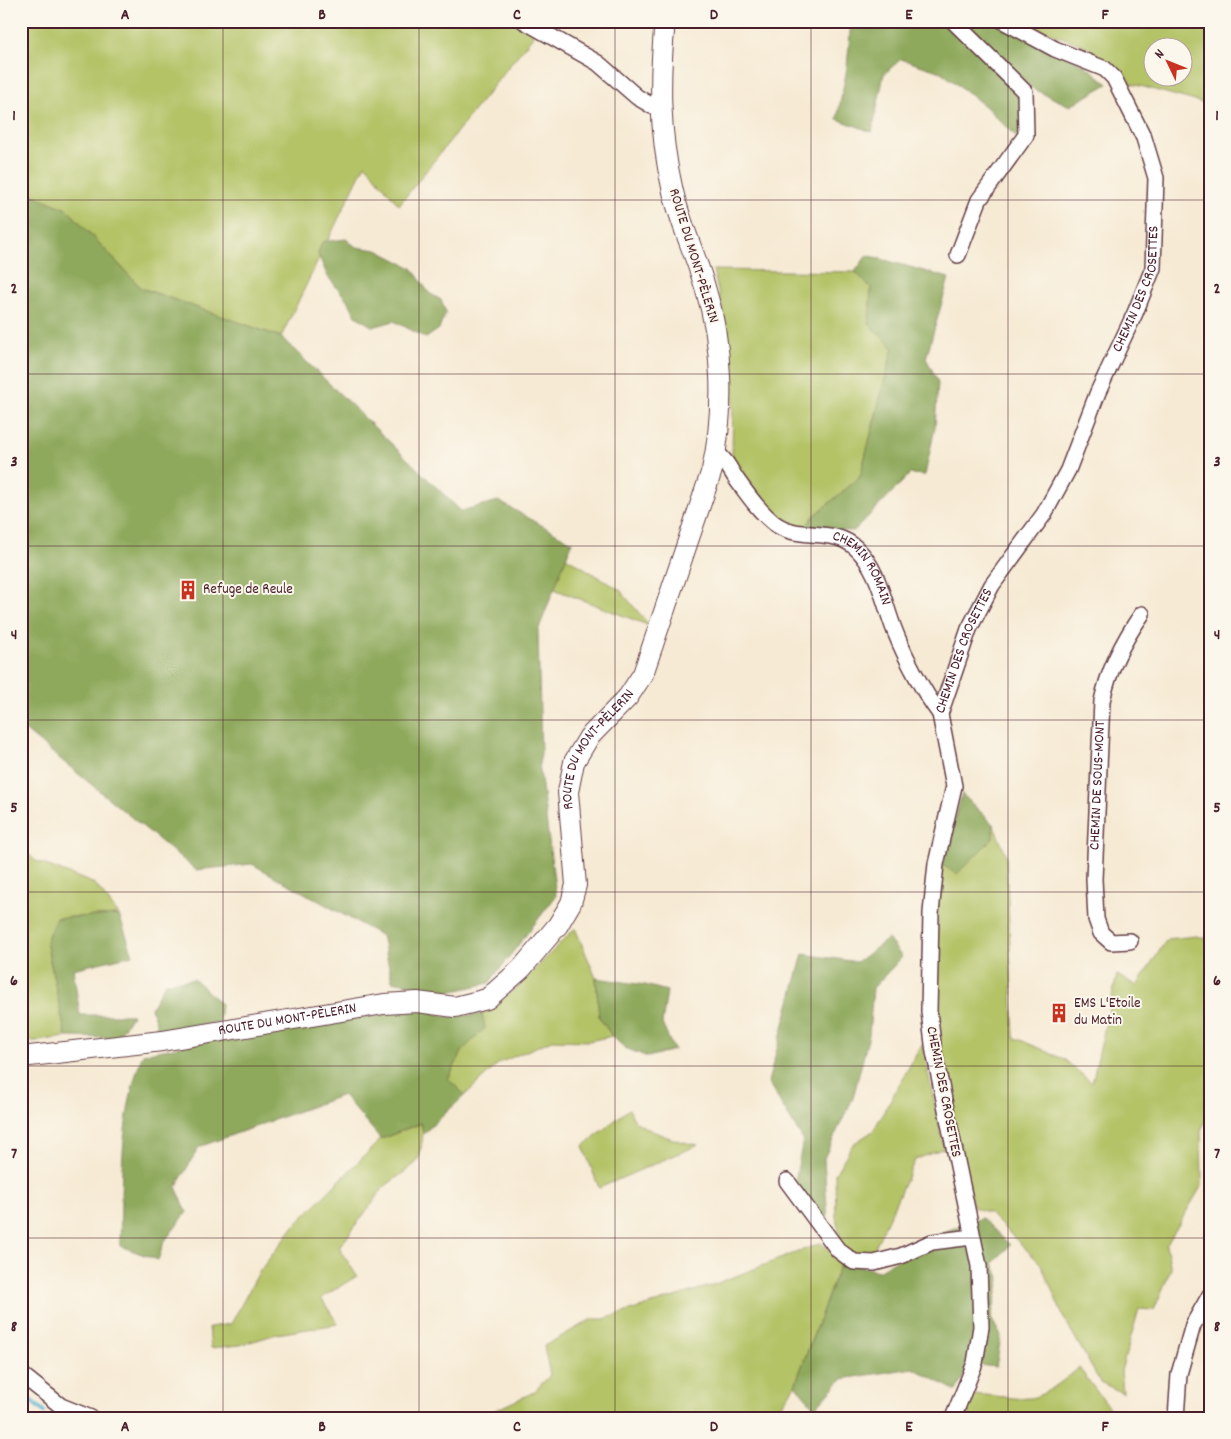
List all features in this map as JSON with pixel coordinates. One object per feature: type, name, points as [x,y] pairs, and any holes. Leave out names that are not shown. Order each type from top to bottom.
[{"type":"street","points":[[524,21],[598,63],[637,97],[654,107],[660,107]]},
{"type":"street","name":"ROUTE DU MONT-PÈLERIN","points":[[21,1057],[162,1041],[384,1004],[417,1002],[455,1007],[487,999],[514,975],[558,925],[574,896],[576,871],[568,792],[574,762],[589,737],[628,697],[643,674],[679,574],[716,453],[721,402],[713,322],[705,287],[674,196],[665,153],[660,107],[664,21]]},
{"type":"street","points":[[953,21],[1025,92],[1026,135],[979,200],[958,256]]},
{"type":"street","name":"CHEMIN DES CROSETTES","points":[[954,1418],[975,1363],[982,1327],[979,1266],[934,1052],[928,1011],[931,913],[936,864],[954,786],[940,714],[968,629],[992,585],[1044,514],[1068,470],[1098,392],[1135,313],[1153,268],[1156,178],[1144,138],[1114,78],[1105,69],[1055,49],[1003,21]]},
{"type":"street","name":"CHEMIN ROMAIN","points":[[716,453],[724,460],[758,508],[775,524],[788,531],[839,536],[856,548],[870,567],[886,604],[896,634],[940,714]]},
{"type":"street","name":"CHEMIN DE SOUS-MONT","points":[[1130,941],[1111,942],[1101,932],[1096,919],[1094,879],[1102,701],[1108,675],[1124,639],[1142,614]]},
{"type":"street","points":[[787,1181],[838,1250],[854,1262],[874,1263],[901,1256],[932,1242],[972,1237]]},
{"type":"street","points":[[1176,1418],[1179,1374],[1192,1325],[1210,1295]]},
{"type":"street","points":[[21,1374],[61,1406],[91,1418]]},
{"type":"green space","points":[[21,21],[517,21],[532,30],[533,36],[399,205],[365,164],[281,337],[141,288],[67,209],[21,190]]},
{"type":"green space","points":[[851,21],[947,21],[1020,94],[1023,131],[1016,137],[985,106],[941,72],[901,59],[884,74],[872,132],[837,119],[847,68]]},
{"type":"green space","points":[[960,21],[998,21],[1085,65],[1108,84],[1070,106],[1033,89]]},
{"type":"green space","points":[[1018,21],[1210,21],[1210,105],[1147,88],[1194,88],[1194,38],[1144,38],[1144,87],[1129,83],[1085,46]]},
{"type":"green space","points":[[21,190],[67,209],[141,288],[281,337],[461,511],[498,501],[572,542],[538,631],[541,755],[539,763],[556,896],[489,983],[449,992],[392,981],[382,936],[252,864],[196,870],[21,727]]},
{"type":"green space","points":[[346,239],[356,247],[377,250],[412,268],[429,293],[441,300],[446,312],[439,329],[426,338],[394,321],[373,327],[356,316],[349,302],[328,277],[318,254],[322,242]]},
{"type":"green space","points":[[867,255],[949,278],[926,358],[938,382],[935,427],[925,475],[910,474],[854,531],[804,530],[813,517],[860,477],[893,348],[869,324],[871,288],[855,272]]},
{"type":"green space","points":[[713,270],[855,272],[871,288],[869,324],[893,348],[860,477],[813,517],[804,530],[788,525],[762,506],[732,463],[733,387],[724,315]]},
{"type":"green space","points":[[566,557],[620,590],[650,626],[554,589]]},
{"type":"green space","points":[[962,794],[993,824],[993,838],[957,874],[942,865]]},
{"type":"green space","points":[[993,824],[1006,855],[1014,1037],[1065,1060],[1092,1083],[1117,975],[1137,986],[1167,939],[1196,936],[1210,939],[1210,1107],[1201,1131],[1202,1185],[1166,1246],[1171,1269],[1154,1310],[1139,1309],[1121,1371],[1123,1393],[1100,1382],[1063,1316],[1041,1264],[989,1213],[973,1207],[941,1060],[937,1017],[938,898],[942,865],[993,838]]},
{"type":"green space","points":[[21,848],[36,861],[95,884],[119,915],[56,918],[46,941],[66,1037],[21,1043]]},
{"type":"green space","points":[[119,915],[133,955],[73,969],[80,1015],[132,1015],[117,1038],[66,1037],[46,941],[56,918]]},
{"type":"green space","points":[[575,928],[596,978],[599,1017],[612,1036],[589,1041],[552,1040],[499,1063],[465,1095],[448,1079],[463,1050],[484,1028],[482,1014],[519,986]]},
{"type":"green space","points":[[888,939],[902,957],[873,988],[869,1035],[853,1098],[824,1158],[828,1225],[794,1187],[803,1140],[768,1082],[803,954],[857,962]]},
{"type":"green space","points":[[596,978],[645,985],[667,991],[662,1024],[674,1050],[648,1057],[625,1048],[612,1036],[599,1017]]},
{"type":"green space","points":[[194,979],[221,1004],[219,1022],[159,1032],[151,1008],[165,983]]},
{"type":"green space","points":[[419,1009],[449,1017],[482,1014],[485,1028],[463,1050],[448,1079],[465,1095],[423,1134],[421,1123],[381,1139],[343,1095],[199,1147],[176,1187],[187,1212],[164,1242],[158,1260],[120,1246],[123,1149],[130,1100],[143,1054],[233,1036]]},
{"type":"green space","points":[[922,1044],[944,1148],[915,1160],[872,1254],[855,1256],[842,1247],[836,1217],[835,1174],[853,1144],[873,1131]]},
{"type":"green space","points":[[629,1109],[635,1120],[647,1128],[683,1142],[698,1145],[599,1188],[583,1146]]},
{"type":"green space","points":[[422,1123],[423,1134],[420,1155],[415,1164],[384,1187],[339,1248],[357,1276],[321,1298],[338,1324],[277,1334],[240,1345],[211,1348],[209,1327],[231,1324],[259,1272],[294,1226],[381,1139]]},
{"type":"green space","points":[[982,1218],[1010,1245],[993,1263],[1000,1280],[991,1318],[1001,1336],[996,1367],[970,1364],[956,1391],[913,1368],[842,1379],[815,1408],[795,1385],[841,1261],[878,1271],[943,1232]]},
{"type":"green space","points":[[821,1243],[841,1261],[795,1385],[773,1418],[487,1418],[489,1413],[534,1392],[550,1375],[544,1346],[592,1319],[604,1319],[710,1286]]},
{"type":"green space","points":[[1079,1368],[1117,1418],[960,1418],[968,1395],[1015,1398],[1036,1397],[1063,1381]]},
{"type":"waterway","points":[[21,1392],[44,1412]]},
{"type":"place","name":"Refuge de Reule","points":[[188,590]]},
{"type":"place","name":"EMS L'Etoile du Matin","points":[[1059,1013]]}]
